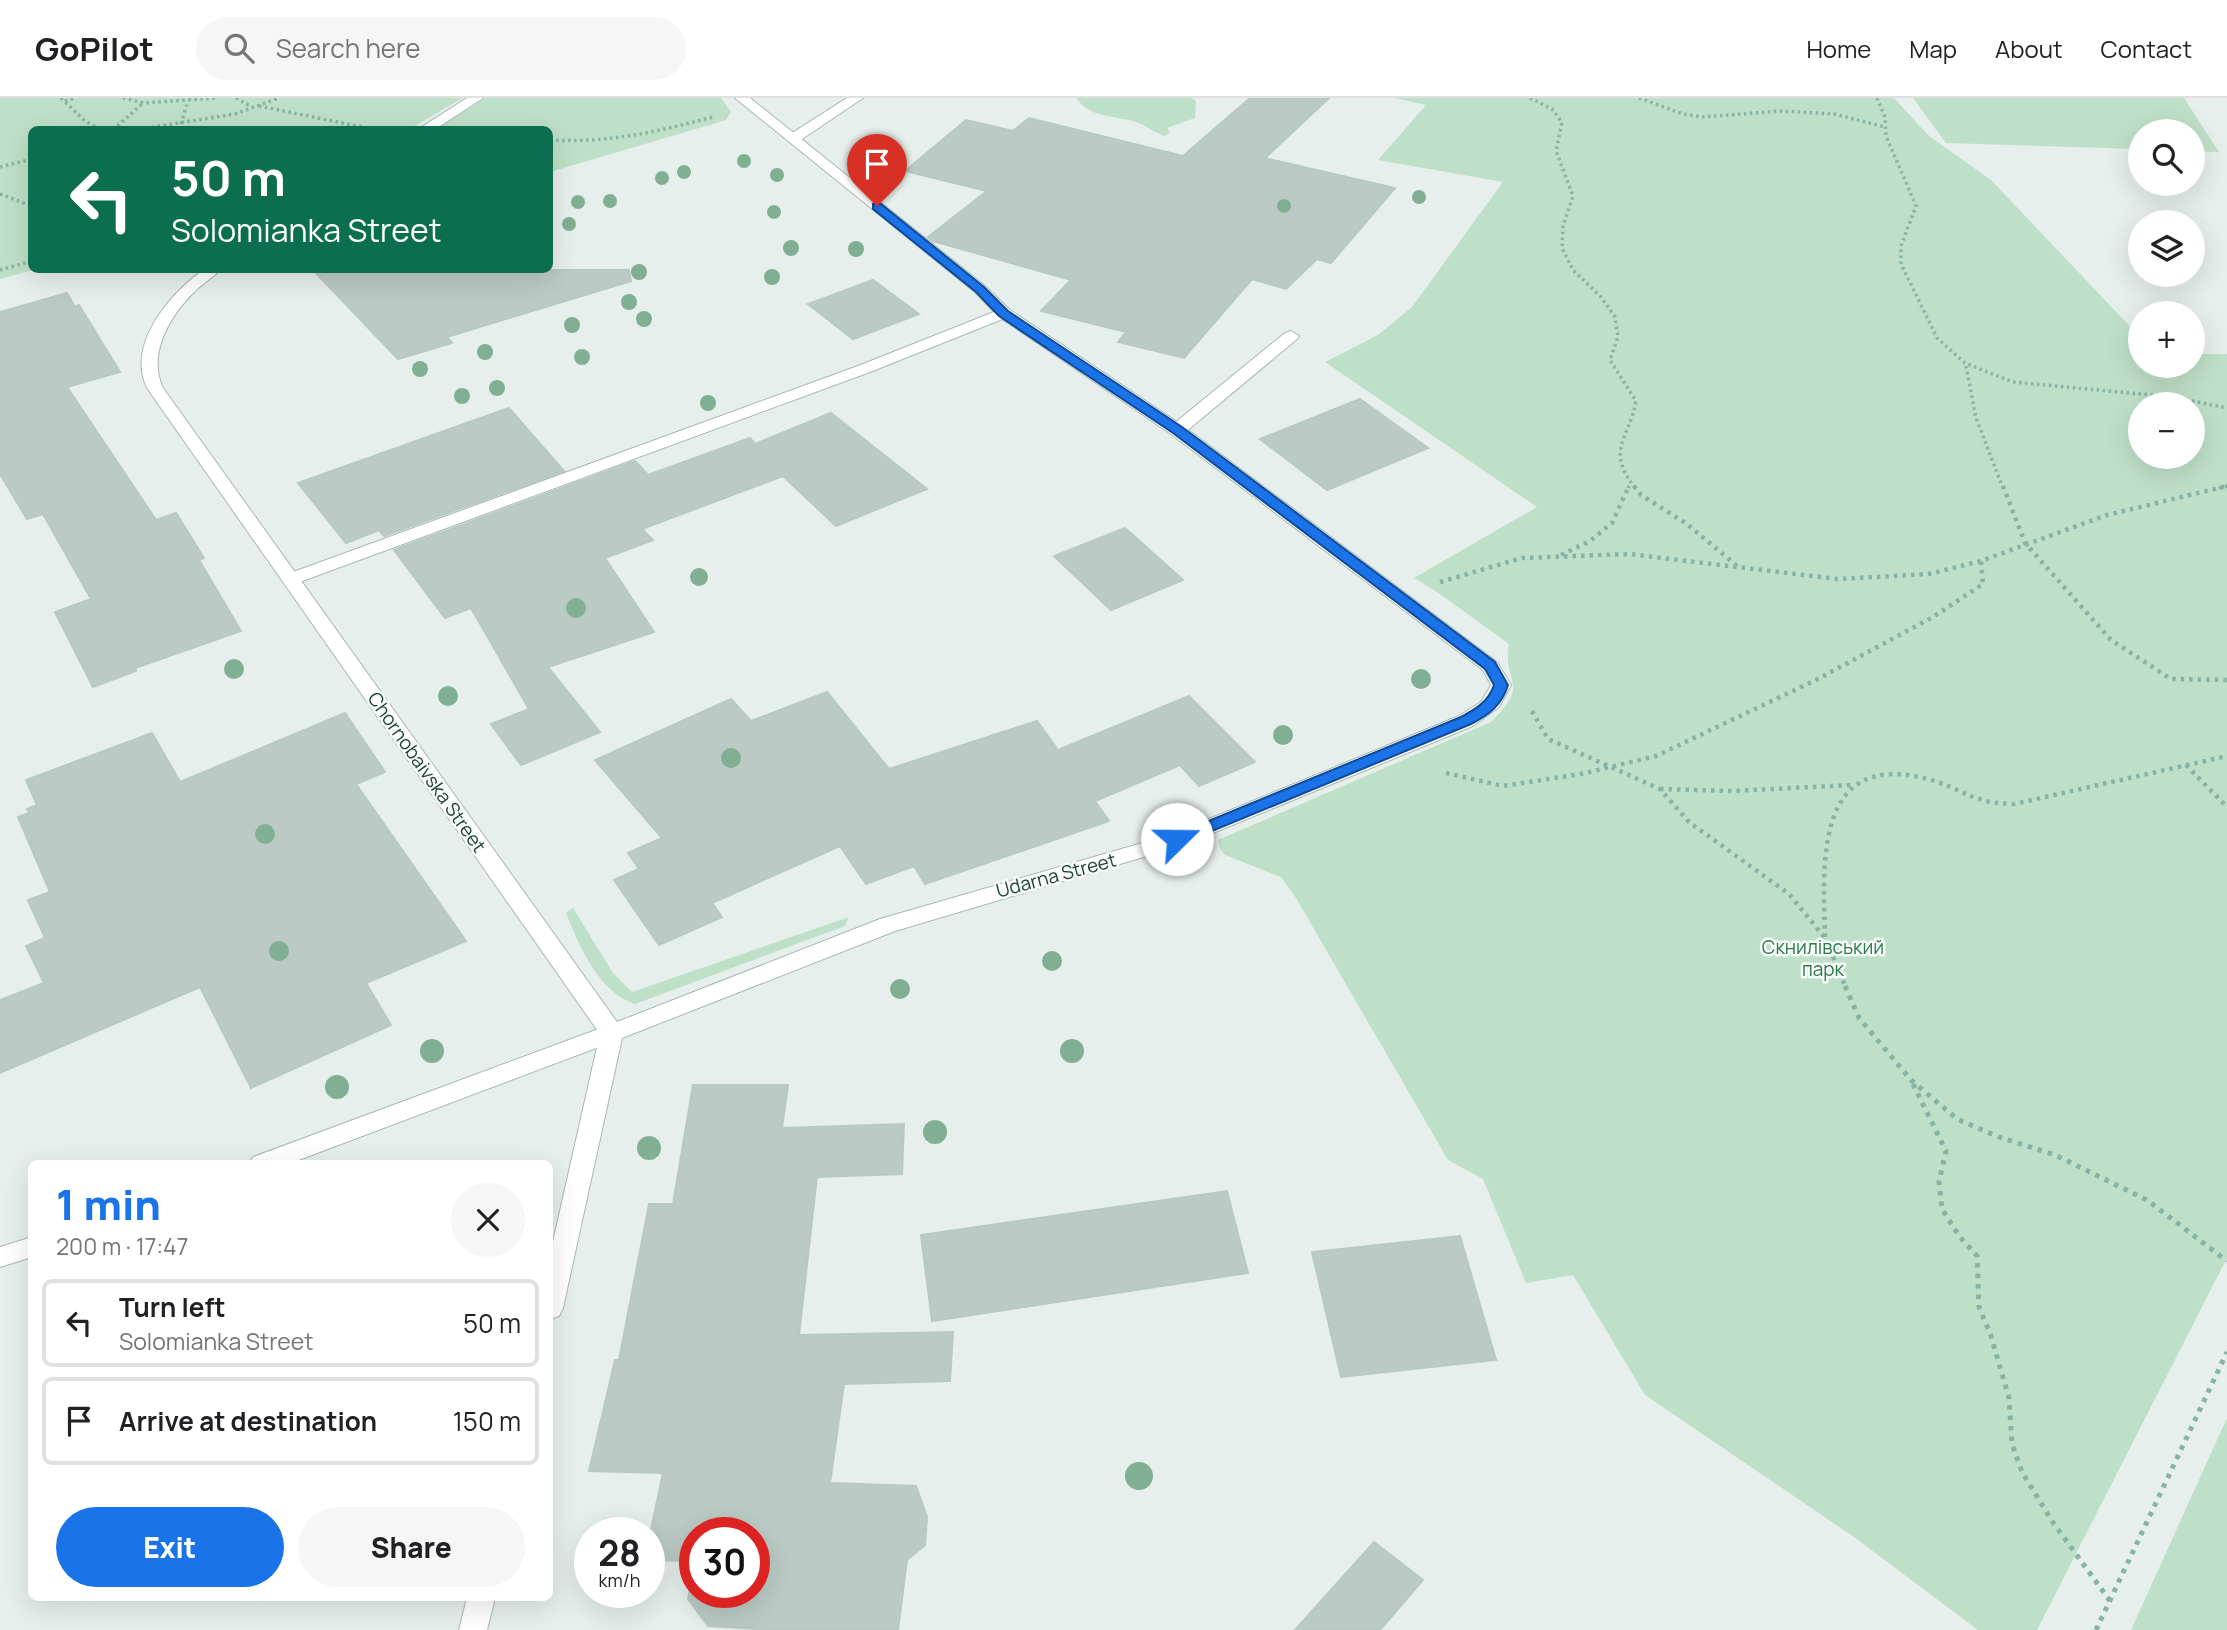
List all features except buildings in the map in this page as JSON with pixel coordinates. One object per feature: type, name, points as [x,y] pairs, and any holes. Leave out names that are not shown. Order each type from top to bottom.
[{"type":"street","points":[[430,126],[476,98]]},
{"type":"street","points":[[794,138],[856,98]]},
{"type":"street","points":[[748,102],[980,289],[1004,313],[1177,430],[1490,666]]},
{"type":"street","name":"Chornobaivska Street","points":[[206,273],[175,303],[158,330],[150,360],[152,379],[174,416],[612,1033]]},
{"type":"street","points":[[290,579],[864,369],[1004,313]]},
{"type":"street","points":[[1177,430],[1292,336]]},
{"type":"street","name":"Udarna Street","points":[[272,1160],[612,1033],[888,925],[1177,839],[1485,711],[1498,695],[1501,685],[1490,666]]},
{"type":"street","points":[[553,1295],[612,1033]]},
{"type":"street","points":[[0,1258],[28,1248]]},
{"type":"street","points":[[473,1630],[480,1601]]},
{"type":"path","points":[[63,100],[76,98]]},
{"type":"path","points":[[123,98],[144,103],[216,98]]},
{"type":"path","points":[[236,98],[253,108]]},
{"type":"path","points":[[165,126],[235,114],[279,98]]},
{"type":"path","points":[[1530,98],[1549,107],[1560,117],[1563,125],[1556,151],[1573,196],[1562,224],[1562,248],[1566,261],[1609,304],[1617,320],[1618,341],[1610,360],[1636,401],[1633,417],[1619,446],[1623,472],[1641,495],[1703,537],[1738,568]]},
{"type":"path","points":[[1639,98],[1684,114],[1702,117],[1781,111],[1834,114],[1885,127]]},
{"type":"path","points":[[1877,98],[1882,107],[1892,154],[1916,206],[1899,254],[1904,270],[1927,309],[1932,327],[1946,348],[1966,365],[1987,376],[2012,382],[2161,396],[2227,408]]},
{"type":"path","points":[[63,100],[94,126]]},
{"type":"path","points":[[181,124],[188,101]]},
{"type":"path","points":[[553,140],[590,142],[655,132],[748,102]]},
{"type":"path","points":[[118,126],[144,103]]},
{"type":"path","points":[[258,106],[357,126]]},
{"type":"path","points":[[0,167],[28,160]]},
{"type":"path","points":[[0,194],[28,204]]},
{"type":"path","points":[[0,270],[28,262]]},
{"type":"path","points":[[1966,365],[1976,418],[2025,543],[2111,640],[2171,679],[2227,680]]},
{"type":"path","points":[[1558,557],[1590,541],[1612,523],[1630,484]]},
{"type":"path","points":[[1400,597],[1452,576],[1522,558],[1629,554],[1837,579],[1929,574],[1981,561],[2106,515],[2227,486]]},
{"type":"path","points":[[1397,749],[1447,773],[1503,786],[1611,768],[1656,756],[1818,679],[1933,617],[1983,584],[1981,561]]},
{"type":"path","points":[[1490,666],[1525,692],[1537,724],[1548,739],[1660,789],[1774,791],[1852,785],[1877,777],[1917,777],[1958,790],[1982,803],[2014,804],[2227,756]]},
{"type":"path","points":[[2186,765],[2227,807]]},
{"type":"path","points":[[1825,937],[1824,857],[1831,813],[1852,785]]},
{"type":"path","points":[[1660,789],[1689,822],[1789,894],[1825,937],[1859,1018],[1911,1080],[1958,1119],[1999,1137],[2055,1155],[2147,1200],[2227,1261]]},
{"type":"path","points":[[1911,1080],[1946,1151],[1939,1182],[1942,1209],[1959,1236],[1977,1256],[1979,1307],[1991,1336],[2009,1398],[2012,1444],[2022,1472],[2052,1521],[2110,1601]]},
{"type":"path","points":[[2096,1630],[2227,1352]]},
{"type":"green space","points":[[0,98],[463,98],[414,126],[28,126],[28,271],[0,279]]},
{"type":"green space","points":[[485,98],[721,98],[731,112],[726,120],[553,171],[553,126],[440,126]]},
{"type":"green space","points":[[1076,98],[1191,98],[1196,101],[1195,118],[1167,128],[1170,132],[1165,136],[1136,122],[1096,113]]},
{"type":"green space","name":"Скнилівський парк","points":[[1395,98],[1894,98],[1929,136],[1991,180],[2128,324],[2128,378],[2205,378],[2205,354],[2227,354],[2227,1258],[2037,1630],[1978,1630],[1854,1537],[1645,1395],[1573,1275],[1526,1283],[1483,1179],[1448,1160],[1296,898],[1281,877],[1225,855],[1220,849],[1218,840],[1491,722],[1503,709],[1513,691],[1509,644],[1414,578],[1537,507],[1325,362],[1378,335],[1412,307],[1503,182],[1378,160],[1426,105]]},
{"type":"green space","points":[[1913,98],[2184,98],[2198,119],[2128,119],[2128,149],[1946,143]]},
{"type":"green space","points":[[2205,130],[2219,152],[2205,151]]},
{"type":"green space","points":[[573,908],[613,973],[632,992],[849,917],[845,926],[635,1004],[611,989],[592,966],[566,913]]},
{"type":"green space","points":[[2227,1418],[2227,1630],[2131,1630]]},
{"type":"route","points":[[877,206],[980,289],[1004,313],[1177,430],[1490,666],[1501,685],[1498,695],[1485,711],[1466,721],[1177,839]]}]
